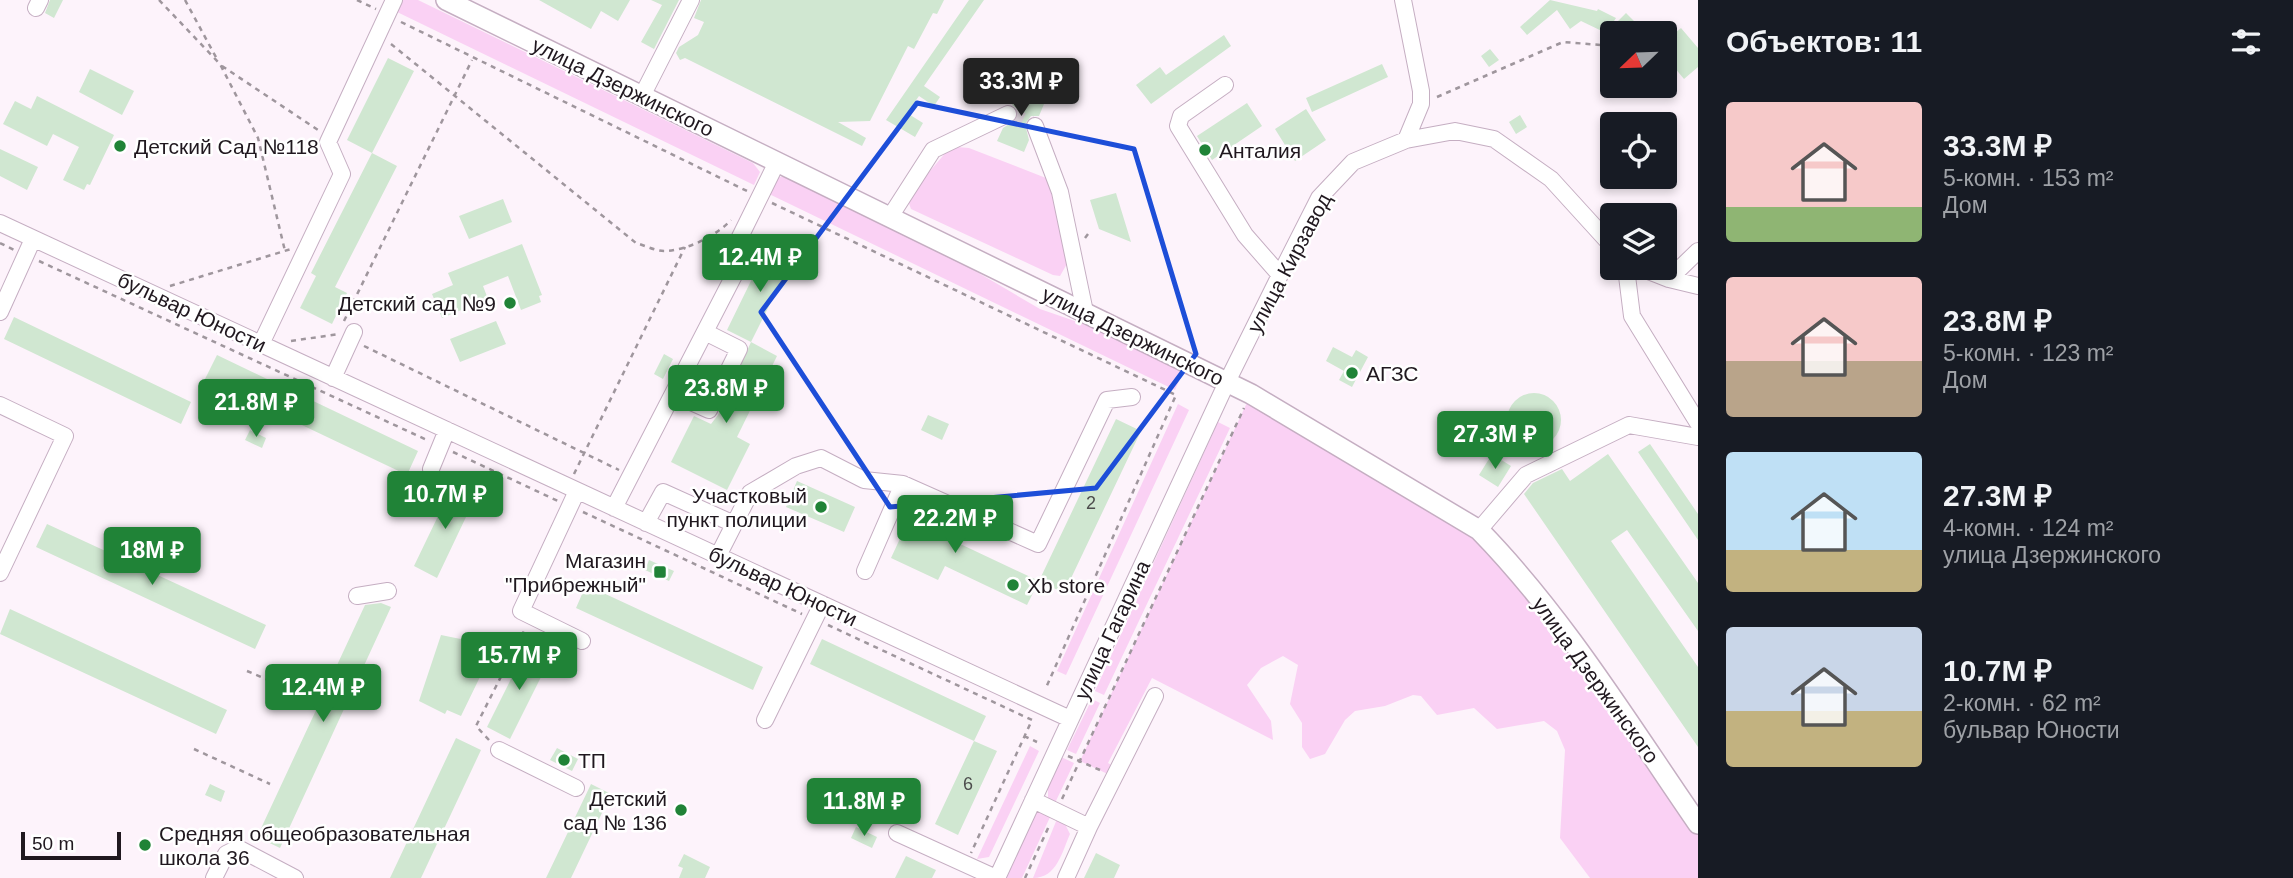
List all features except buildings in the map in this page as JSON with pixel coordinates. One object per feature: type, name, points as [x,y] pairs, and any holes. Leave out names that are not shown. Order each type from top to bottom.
[{"type":"main road","name":"улица Дзержинского","points":[[446,0],[1227,382],[1479,530],[1505,556],[1574,646],[1698,824]]},
{"type":"street","points":[[261,344],[342,174],[328,142],[394,0]]},
{"type":"street","points":[[642,96],[691,0]]},
{"type":"street","points":[[1403,0],[1413,42],[1421,104],[1406,140]]},
{"type":"street","points":[[1225,85],[1181,116],[1178,126],[1245,234],[1280,275]]},
{"type":"street","points":[[890,217],[933,150],[1008,114]]},
{"type":"street","points":[[1035,125],[1060,192],[1085,312]]},
{"type":"street","name":"улица Кирзавод","points":[[1227,382],[1319,198],[1353,162],[1406,140],[1455,131],[1494,139],[1551,179],[1600,233]]},
{"type":"street","points":[[614,508],[744,254],[738,241],[777,162]]},
{"type":"street","name":"бульвар Юности","points":[[0,223],[447,430],[574,485],[614,508],[718,556],[818,612],[1070,719]]},
{"type":"street","points":[[1,307],[33,239]]},
{"type":"street","points":[[1677,271],[1698,251]]},
{"type":"street","points":[[1628,280],[1632,316],[1698,423]]},
{"type":"street","points":[[1673,280],[1698,286]]},
{"type":"street","points":[[333,377],[350,331]]},
{"type":"street","points":[[674,394],[709,410],[739,349],[705,332]]},
{"type":"street","name":"улица Гагарина","points":[[996,878],[1227,382]]},
{"type":"street","points":[[718,556],[750,493],[810,460],[821,458],[864,480],[903,484],[1038,544],[1107,400],[1132,397]]},
{"type":"street","points":[[0,405],[65,436],[0,573]]},
{"type":"street","points":[[1479,530],[1526,475],[1629,425],[1698,437]]},
{"type":"street","points":[[431,469],[447,430]]},
{"type":"street","points":[[865,571],[903,484]]},
{"type":"street","points":[[574,485],[570,506],[521,611],[582,641]]},
{"type":"street","points":[[646,523],[663,492],[734,524]]},
{"type":"street","points":[[357,596],[388,591]]},
{"type":"street","points":[[765,720],[818,612]]},
{"type":"street","points":[[1066,878],[1155,696]]},
{"type":"street","points":[[499,750],[576,788]]},
{"type":"street","points":[[1033,800],[1089,827]]},
{"type":"street","points":[[897,833],[996,878]]},
{"type":"street","points":[[214,878],[226,855],[238,848],[295,878]]},
{"type":"path","points":[[159,0],[220,64],[330,137]]},
{"type":"path","points":[[185,0],[258,138],[285,251]]},
{"type":"path","points":[[378,34],[636,243],[663,251],[685,247],[721,230],[738,213]]},
{"type":"path","points":[[1421,104],[1563,42],[1600,45]]},
{"type":"path","points":[[350,331],[472,58]]},
{"type":"path","points":[[170,286],[285,251],[312,239]]},
{"type":"path","points":[[0,243],[570,506],[818,612],[1032,720],[965,864]]},
{"type":"path","points":[[574,485],[584,453],[685,247]]},
{"type":"path","points":[[290,341],[350,331],[631,476]]},
{"type":"path","points":[[1044,694],[1176,395],[1141,379]]},
{"type":"path","points":[[1080,761],[1247,402]]},
{"type":"path","points":[[499,750],[476,726],[531,616]]},
{"type":"path","points":[[247,671],[310,698]]},
{"type":"path","points":[[1024,736],[1037,742]]},
{"type":"path","points":[[194,749],[270,784]]},
{"type":"path","points":[[1065,754],[1114,777]]},
{"type":"highlighted area","points":[[917,103],[1134,149],[1196,354],[1096,488],[890,507],[761,312]]},
{"type":"shaded area","points":[[400,0],[418,0],[753,163],[760,172],[754,185],[395,11]]},
{"type":"shaded area","points":[[957,147],[969,148],[1046,178],[1051,185],[1068,262],[1060,276],[911,209],[907,198],[947,151]]},
{"type":"shaded area","points":[[778,177],[786,177],[965,265],[1040,309],[1095,328],[1183,372],[1175,390],[767,193]]},
{"type":"shaded area","points":[[1251,394],[1479,529],[1698,824],[1698,878],[1590,878],[1560,838],[1565,750],[1557,731],[1544,721],[1497,729],[1474,708],[1437,715],[1421,696],[1413,695],[1385,706],[1355,711],[1345,720],[1325,754],[1310,759],[1302,747],[1302,723],[1290,704],[1298,665],[1283,656],[1261,668],[1247,685],[1271,721],[1273,740],[1152,678],[1108,763],[1118,769],[1114,777],[1080,761]]},
{"type":"shaded area","points":[[1178,404],[1189,410],[1066,675],[1057,671]]},
{"type":"shaded area","points":[[1218,422],[1230,428],[1104,695],[1095,691]]},
{"type":"shaded area","points":[[1092,699],[1100,703],[1076,754],[1067,750]]},
{"type":"shaded area","points":[[1030,746],[1039,751],[989,857],[977,859]]},
{"type":"shaded area","points":[[1061,757],[1074,763],[1055,803],[1048,798],[1048,787]]},
{"type":"shaded area","points":[[1039,812],[1051,815],[1022,878],[1004,878],[1033,815]]},
{"type":"shaded area","points":[[1057,819],[1064,822],[1070,834],[1053,869],[1048,874],[1033,878]]},
{"type":"tunnel","points":[[1008,114],[1035,126]]},
{"type":"place","name":"Детский Сад №118","points":[[120,146]]},
{"type":"place","name":"Анталия","points":[[1205,150]]},
{"type":"place","name":"Детский сад №9","points":[[510,303]]},
{"type":"place","name":"АГЗС","points":[[1352,373]]},
{"type":"place","name":"Участковый пункт полиции","points":[[821,507]]},
{"type":"place","name":"Магазин \"Прибрежный\"","points":[[660,572]]},
{"type":"place","name":"Xb store","points":[[1013,585]]},
{"type":"place","name":"ТП","points":[[564,760]]},
{"type":"place","name":"Детский сад № 136","points":[[681,810]]},
{"type":"place","name":"Средняя общеобразовательная школа 36","points":[[145,845]]}]
